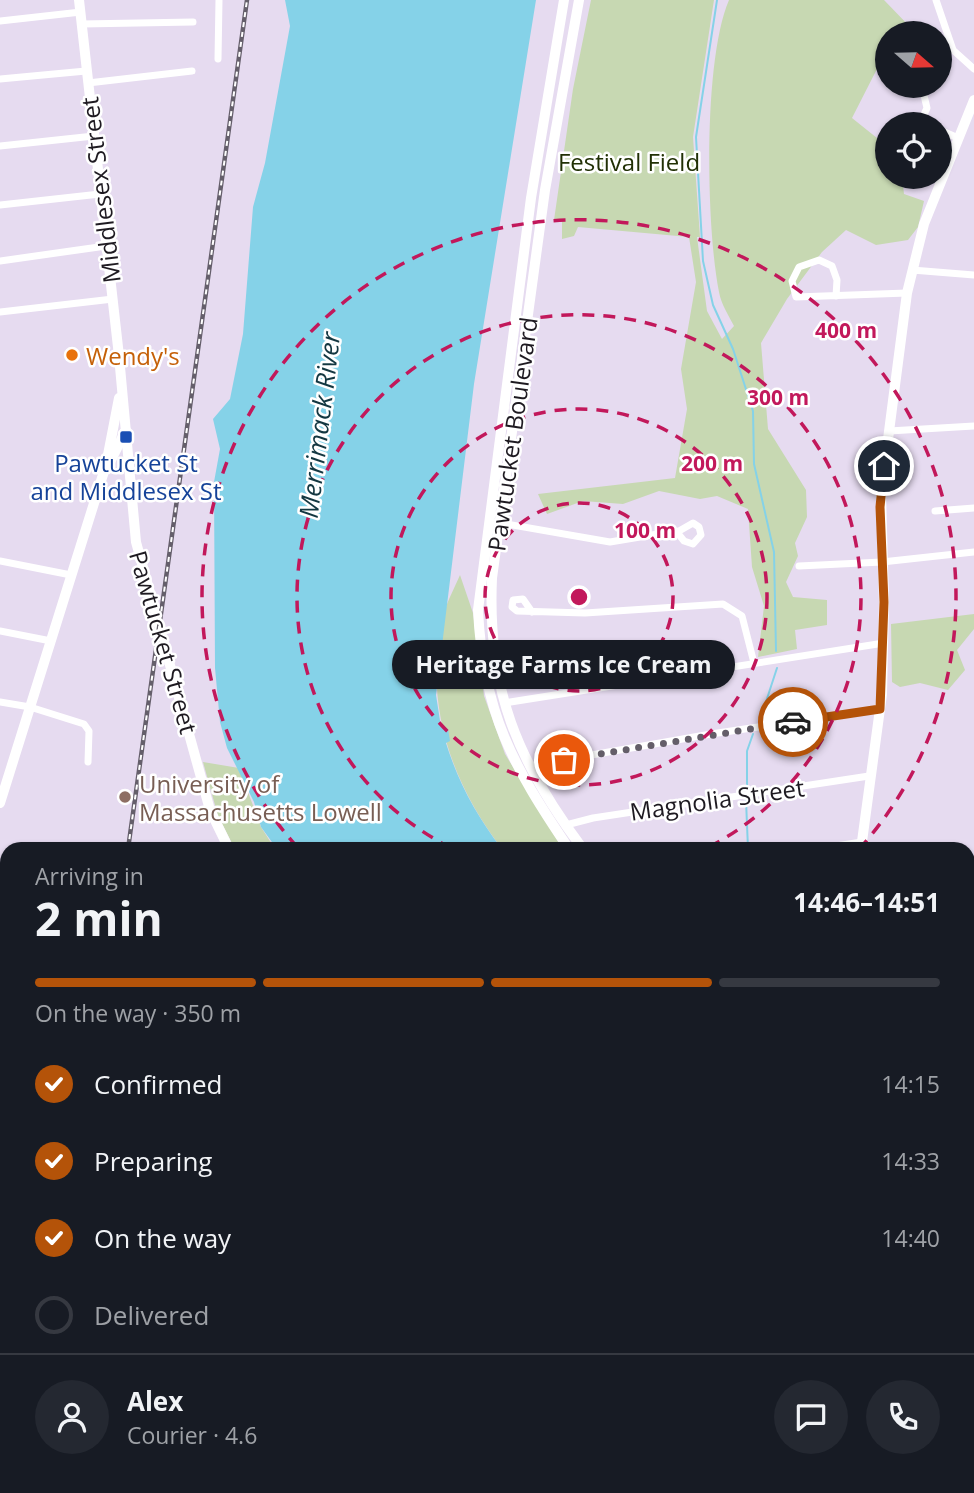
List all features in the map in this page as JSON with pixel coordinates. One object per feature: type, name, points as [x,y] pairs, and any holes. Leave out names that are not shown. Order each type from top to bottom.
[{"type":"main road","name":"Middlesex Street","points":[[79,0],[126,430],[106,465]]},
{"type":"main road","name":"Pawtucket Boulevard","points":[[564,0],[531,198],[478,610],[482,667],[498,726],[520,772],[565,842]]},
{"type":"main road","name":"Pawtucket Boulevard","points":[[578,842],[530,766],[504,703],[493,654],[491,623],[492,578],[542,213],[579,0]]},
{"type":"main road","points":[[952,150],[973,103]]},
{"type":"main road","points":[[861,842],[880,709],[884,643],[880,507],[907,293],[936,189]]},
{"type":"main road","name":"Middlesex Street","points":[[0,803],[106,465],[121,380]]},
{"type":"main road","name":"Pawtucket Street","points":[[126,430],[136,542],[208,801],[226,842]]},
{"type":"street","points":[[218,59],[219,0]]},
{"type":"street","points":[[936,0],[953,50],[974,69]]},
{"type":"street","points":[[0,21],[80,12]]},
{"type":"street","points":[[82,24],[193,22]]},
{"type":"street","points":[[0,79],[86,71]]},
{"type":"street","points":[[88,83],[192,71]]},
{"type":"street","points":[[952,135],[958,138]]},
{"type":"street","points":[[0,146],[94,136]]},
{"type":"street","points":[[0,205],[100,194]]},
{"type":"street","points":[[0,261],[106,246]]},
{"type":"street","points":[[836,296],[837,280],[831,266],[819,260],[799,267],[792,281],[796,297],[836,296],[907,293]]},
{"type":"street","points":[[912,270],[974,275]]},
{"type":"street","points":[[0,312],[113,299]]},
{"type":"street","points":[[889,431],[974,426]]},
{"type":"street","points":[[935,512],[974,508]]},
{"type":"street","points":[[501,523],[610,542],[679,531]]},
{"type":"street","points":[[799,566],[882,562],[974,552]]},
{"type":"street","points":[[0,561],[71,575]]},
{"type":"street","points":[[532,612],[603,613],[723,604],[742,617],[754,663]]},
{"type":"street","points":[[0,631],[51,641]]},
{"type":"street","points":[[504,703],[884,643]]},
{"type":"street","points":[[0,702],[30,707],[88,727],[88,762]]},
{"type":"street","points":[[530,766],[711,734],[880,709]]},
{"type":"street","name":"Magnolia Street","points":[[566,825],[593,818],[869,776]]},
{"type":"green space","name":"Festival Field","points":[[591,0],[714,0],[693,137],[700,237],[697,237],[707,311],[722,339],[734,326],[720,296],[715,263],[711,227],[709,144],[715,62],[729,0],[884,0],[904,21],[875,21],[875,73],[852,118],[875,136],[875,189],[903,189],[904,194],[924,201],[918,227],[908,240],[876,245],[846,230],[822,252],[787,299],[761,343],[768,429],[806,490],[807,517],[795,543],[798,556],[786,582],[793,597],[827,600],[827,625],[795,630],[797,649],[758,657],[764,606],[752,567],[748,509],[717,496],[700,499],[659,491],[623,504],[583,501],[547,514],[538,494],[675,478],[687,409],[681,369],[696,282],[689,237],[578,227],[574,236],[562,239],[562,221],[554,220],[573,89]]},
{"type":"green space","points":[[460,575],[473,613],[484,696],[505,754],[559,842],[497,842],[468,796],[445,738],[436,677],[438,646],[449,599]]},
{"type":"green space","points":[[974,614],[974,629],[957,650],[965,670],[948,690],[920,683],[900,687],[892,682],[891,624]]},
{"type":"green space","points":[[203,762],[239,768],[261,827],[271,842],[231,842],[218,816]]},
{"type":"water","name":"Merrimack River","points":[[285,0],[536,0],[474,384],[436,695],[441,727],[448,729],[450,741],[446,743],[457,772],[476,811],[497,842],[272,842],[261,827],[254,802],[227,748],[220,722],[215,668],[214,482],[220,449],[213,419],[230,399],[243,334],[253,207],[265,163],[290,26]]},
{"type":"waterway","points":[[717,0],[696,137],[703,261],[713,305],[733,349],[753,411],[754,464],[774,552],[776,651]]},
{"type":"waterway","points":[[760,720],[777,668]]},
{"type":"waterway","points":[[747,788],[747,751],[753,734]]},
{"type":"waterway","points":[[746,800],[748,842]]},
{"type":"railway","points":[[129,842],[247,0]]},
{"type":"way so far","points":[[564,760],[793,722]]},
{"type":"place","name":"Wendy's","points":[[72,355]]},
{"type":"place","name":"Pawtucket St and Middlesex St","points":[[126,437]]},
{"type":"place","name":"Heritage Farms Ice Cream","points":[[564,760]]},
{"type":"place","name":"University of Massachusetts Lowell","points":[[125,797]]},
{"type":"route","points":[[793,722],[880,709],[884,643],[880,507],[884,466]]}]
